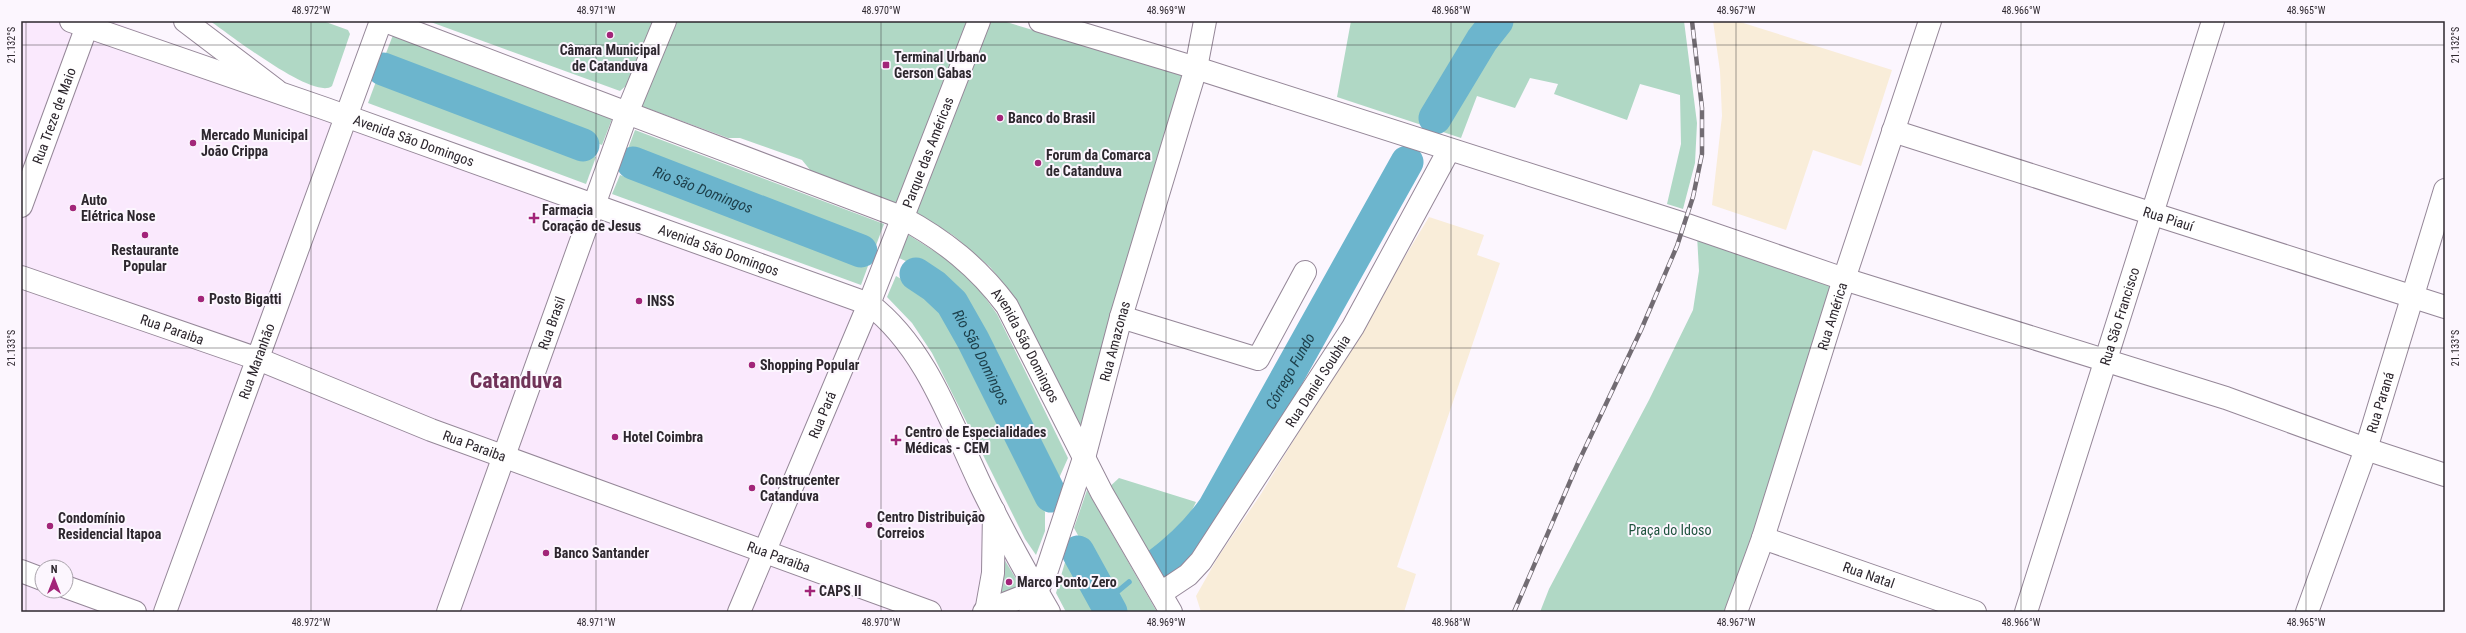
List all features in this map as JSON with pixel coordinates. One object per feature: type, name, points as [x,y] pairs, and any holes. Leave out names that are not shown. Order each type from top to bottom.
[{"type":"street","points":[[184,21],[283,94]]},
{"type":"street","name":"Rua Maranhão","points":[[165,612],[381,21]]},
{"type":"street","name":"Avenida São Domingos","points":[[385,21],[625,119],[899,223],[952,247],[991,285],[1007,306],[1102,493],[1171,612]]},
{"type":"street","points":[[625,119],[665,21]]},
{"type":"street","name":"Parque das Américas","points":[[899,223],[979,21]]},
{"type":"street","points":[[1040,21],[1196,68],[1684,224],[1844,279],[2104,362],[2226,398],[2366,450],[2445,475]]},
{"type":"street","name":"Rua Amazonas","points":[[1030,612],[1037,591],[1048,570],[1084,458],[1121,317],[1196,68],[1205,21]]},
{"type":"street","name":"Rua América","points":[[1736,612],[1763,538],[1844,279],[1892,131],[1930,21]]},
{"type":"street","name":"Rua São Francisco","points":[[2026,612],[2213,21]]},
{"type":"street","name":"Avenida São Domingos","points":[[79,24],[347,117],[596,200],[871,298],[895,326],[925,370],[994,511],[1049,612]]},
{"type":"street","name":"Rua Treze de Maio","points":[[21,206],[79,24]]},
{"type":"street","name":"Rua Brasil","points":[[448,612],[625,119]]},
{"type":"street","name":"Rua Piauí","points":[[1892,131],[2445,307]]},
{"type":"street","name":"Rua Daniel Soubhia","points":[[1156,585],[1188,575],[1201,561],[1353,327],[1449,150]]},
{"type":"street","name":"Rua Paraná","points":[[2307,612],[2366,450],[2445,190]]},
{"type":"street","name":"Rua Pará","points":[[739,612],[871,298],[899,223]]},
{"type":"street","points":[[1121,317],[1258,359],[1305,272]]},
{"type":"street","name":"Rua Paraiba","points":[[21,277],[258,359],[431,430],[920,608],[945,612]]},
{"type":"street","points":[[985,612],[993,573],[994,511]]},
{"type":"street","name":"Rua Natal","points":[[1763,538],[1974,612]]},
{"type":"street","points":[[21,571],[34,576]]},
{"type":"street","points":[[74,590],[135,612]]},
{"type":"street","points":[[985,612],[1015,598],[1037,591]]},
{"type":"shaded area","points":[[21,21],[111,21],[641,218],[869,309],[896,338],[1049,612],[21,612]]},
{"type":"shaded area","points":[[1713,21],[1737,21],[1892,70],[1861,166],[1813,150],[1786,230],[1712,205],[1722,116],[1720,71]]},
{"type":"shaded area","points":[[1429,217],[1484,235],[1477,255],[1500,263],[1397,567],[1416,574],[1404,612],[1201,612],[1196,596],[1218,557],[1261,494]]},
{"type":"green space","points":[[210,21],[323,21],[348,30],[350,34],[332,86],[322,88],[308,84],[271,64]]},
{"type":"green space","points":[[428,21],[654,21],[628,84],[620,91]]},
{"type":"green space","points":[[674,21],[1003,21],[1183,75],[1108,324],[1081,428],[1016,299],[990,267],[954,236],[920,215],[811,171],[802,160],[740,138],[728,138],[641,106]]},
{"type":"green space","points":[[1351,21],[1684,21],[1697,123],[1695,163],[1683,209],[1667,204],[1681,144],[1680,95],[1640,84],[1627,120],[1554,94],[1558,84],[1530,78],[1515,108],[1477,96],[1461,138],[1337,97]]},
{"type":"green space","points":[[393,35],[612,119],[602,145],[383,61]]},
{"type":"green space","points":[[378,76],[596,157],[586,184],[368,103]]},
{"type":"green space","points":[[635,130],[884,224],[875,248],[626,154]]},
{"type":"green space","points":[[620,175],[868,266],[861,285],[612,194]]},
{"type":"green space","points":[[907,234],[947,259],[979,289],[997,314],[1068,458],[1056,485],[961,299],[936,275],[899,258]]},
{"type":"green space","name":"Praça do Idoso","points":[[1697,235],[1831,286],[1756,534],[1726,612],[1540,612],[1549,589],[1649,400],[1693,310],[1699,271]]},
{"type":"green space","points":[[896,276],[917,288],[939,306],[959,339],[1045,512],[1045,531],[1036,555],[1025,539],[932,353],[912,323],[887,297]]},
{"type":"green space","points":[[1119,478],[1196,502],[1187,519],[1175,535],[1161,548],[1144,557],[1105,491]]},
{"type":"green space","points":[[1087,490],[1157,612],[1120,612],[1074,528]]},
{"type":"green space","points":[[1068,552],[1100,612],[1066,612],[1056,593]]},
{"type":"green space","points":[[1004,559],[1021,587],[1000,594]]},
{"type":"waterway","name":"Córrego Fundo","points":[[1435,118],[1482,40],[1497,21]]},
{"type":"waterway","name":"Rio São Domingos","points":[[383,69],[583,145]]},
{"type":"waterway","name":"Córrego Fundo","points":[[1156,566],[1187,540],[1214,508],[1407,162]]},
{"type":"waterway","name":"Rio São Domingos","points":[[633,163],[861,251]]},
{"type":"waterway","name":"Rio São Domingos","points":[[916,274],[934,286],[952,303],[973,340],[1051,496]]},
{"type":"waterway","name":"Rio São Domingos","points":[[1078,552],[1111,612]]},
{"type":"waterway","points":[[1105,602],[1129,582]]},
{"type":"railway","points":[[1514,612],[1578,463],[1641,330],[1677,246],[1693,197],[1702,154],[1702,108],[1692,21]]},
{"type":"place","name":"Câmara Municipal de Catanduva","points":[[610,35]]},
{"type":"place","name":"Terminal Urbano Gerson Gabas","points":[[886,65]]},
{"type":"place","name":"Banco do Brasil","points":[[1000,118]]},
{"type":"place","name":"Mercado Municipal João Crippa","points":[[193,143]]},
{"type":"place","name":"Forum da Comarca de Catanduva","points":[[1038,163]]},
{"type":"place","name":"Auto Elétrica Nose","points":[[73,208]]},
{"type":"place","name":"Farmacia Coração de Jesus","points":[[534,218]]},
{"type":"place","name":"Restaurante Popular","points":[[145,235]]},
{"type":"place","name":"Posto Bigatti","points":[[201,299]]},
{"type":"place","name":"INSS","points":[[639,301]]},
{"type":"place","name":"Shopping Popular","points":[[752,365]]},
{"type":"place","name":"Hotel Coimbra","points":[[615,437]]},
{"type":"place","name":"Centro de Especialidades Médicas - CEM","points":[[896,440]]},
{"type":"place","name":"Construcenter Catanduva","points":[[752,488]]},
{"type":"place","name":"Centro Distribuição Correios","points":[[869,525]]},
{"type":"place","name":"Condomínio Residencial Itapoa","points":[[50,526]]},
{"type":"place","name":"Banco Santander","points":[[546,553]]},
{"type":"place","name":"Marco Ponto Zero","points":[[1009,582]]},
{"type":"place","name":"CAPS II","points":[[810,591]]},
{"type":"district","name":"Catanduva","points":[[516,380]]}]
